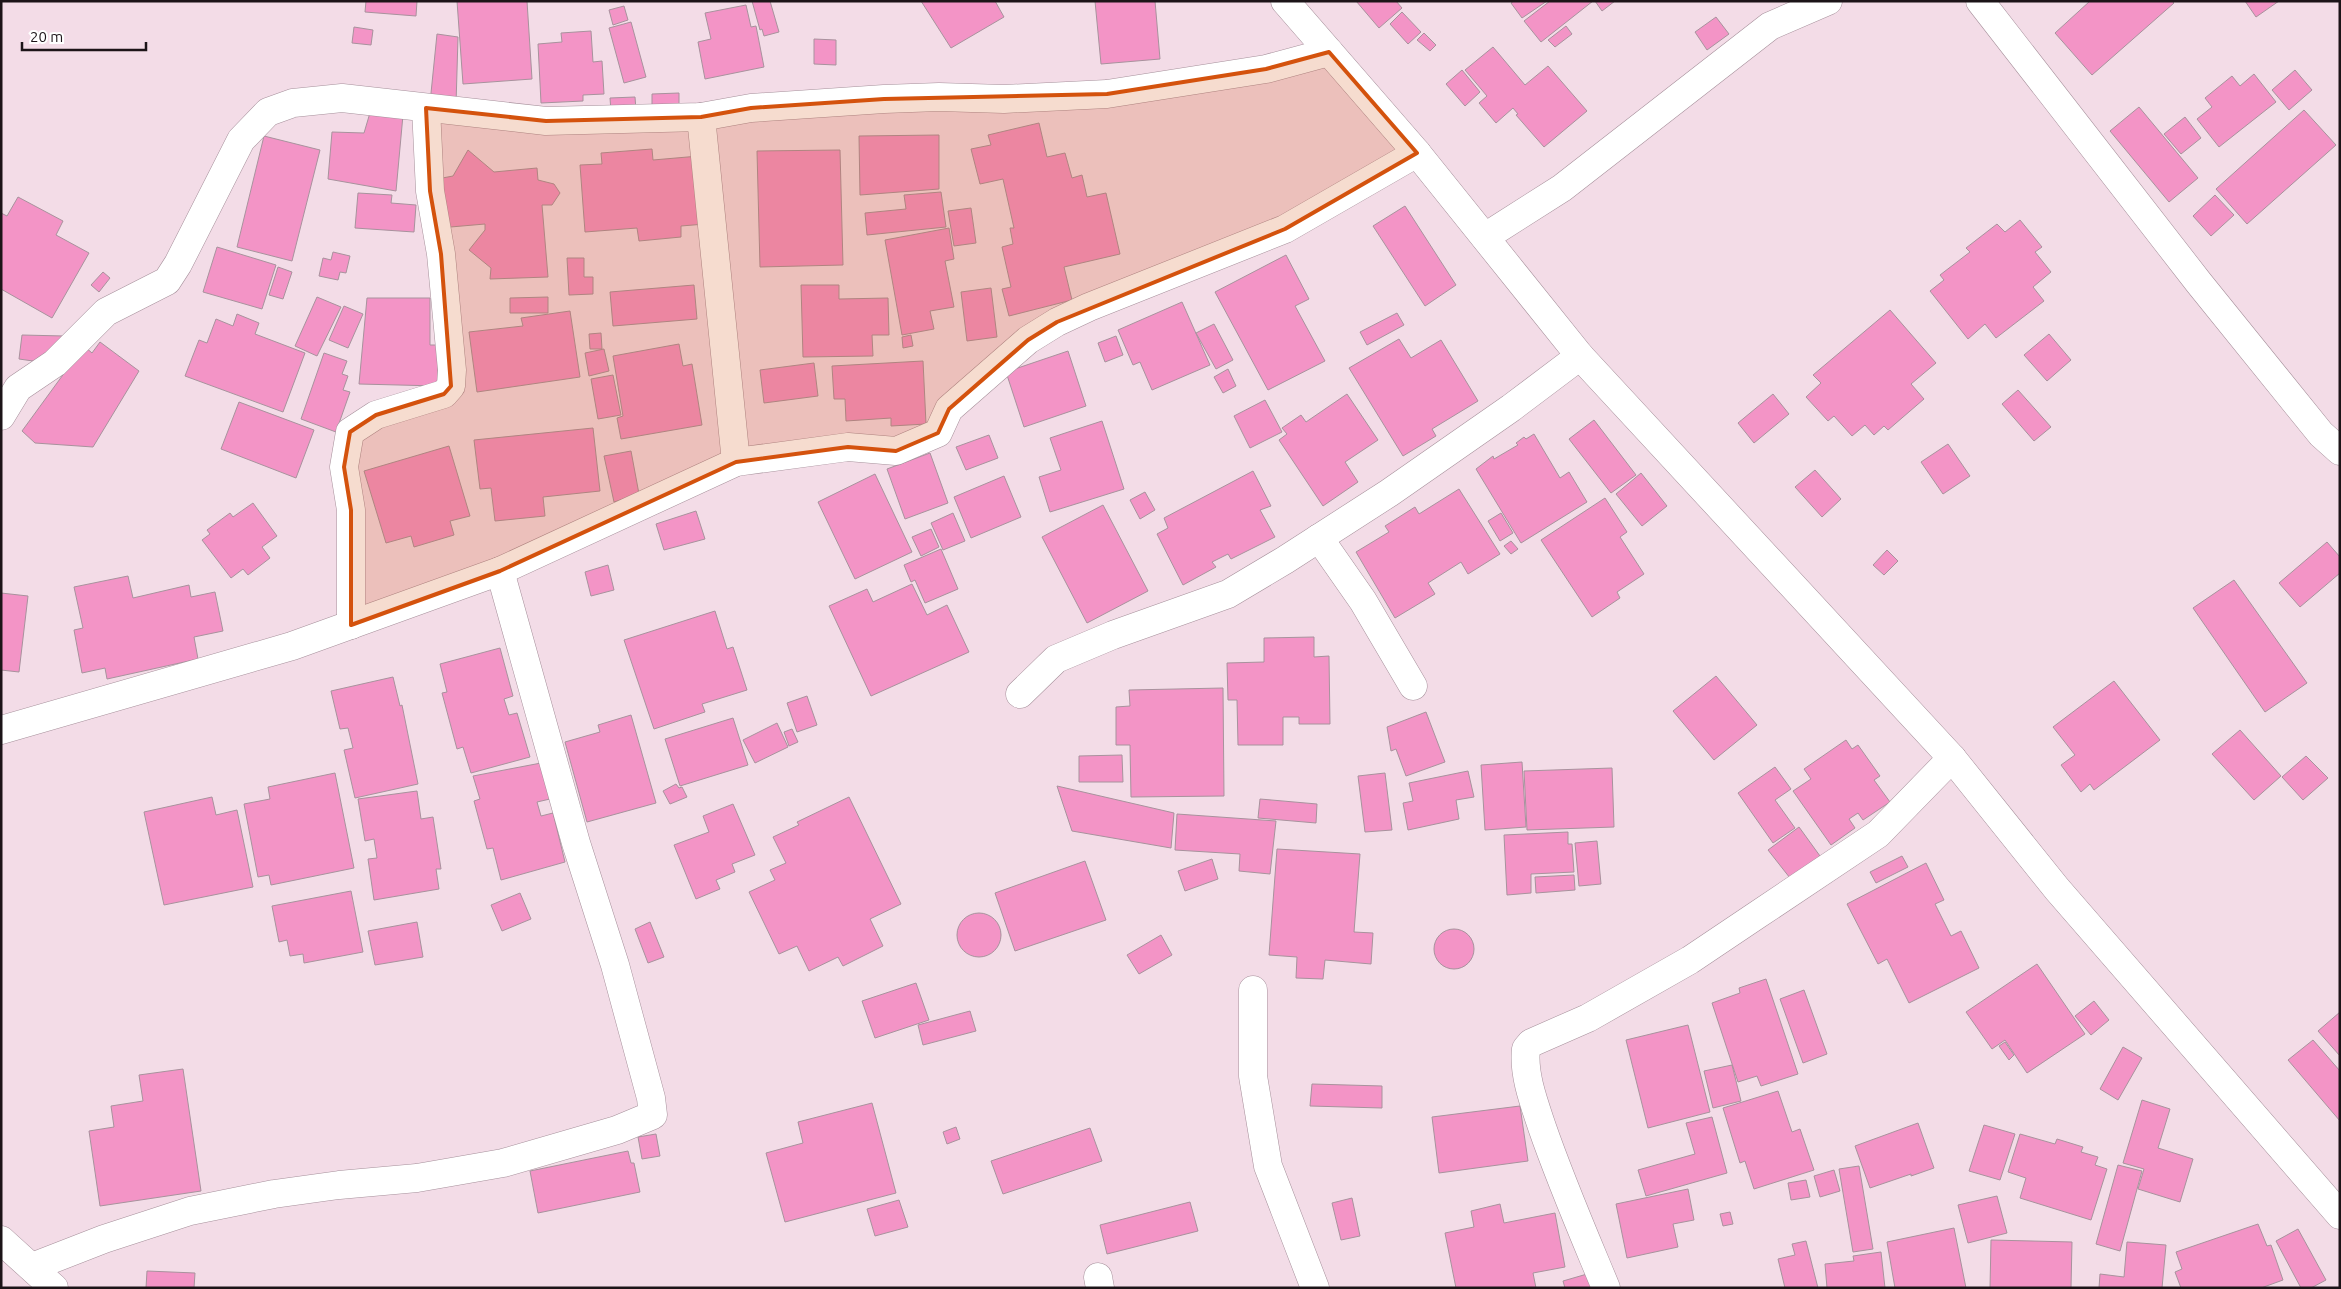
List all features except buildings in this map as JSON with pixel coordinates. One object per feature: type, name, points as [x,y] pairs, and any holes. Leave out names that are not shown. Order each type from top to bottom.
[{"type":"street","points":[[1285,1],[1417,153],[1580,356],[1952,758],[2057,889],[2340,1215]]},
{"type":"street","points":[[1485,237],[1562,188],[1770,26],[1828,1]]},
{"type":"street","points":[[1980,1],[2199,283],[2321,434],[2340,452]]},
{"type":"street","points":[[1,416],[10,383],[55,363],[106,312],[167,280],[178,264],[241,140],[268,112],[293,103],[342,98],[546,121],[701,117],[751,108],[884,99],[938,97],[1004,99],[1107,94],[1266,69],[1329,52]]},
{"type":"street","points":[[351,625],[351,510],[344,466],[350,432],[376,415],[444,394],[451,386],[452,370],[441,254],[430,191],[426,108]]},
{"type":"street","points":[[701,117],[736,462]]},
{"type":"street","points":[[1,730],[292,646],[500,571],[736,462],[848,447],[896,452],[938,433],[949,409],[1028,340],[1056,322],[1098,303],[1285,229],[1417,153]]},
{"type":"street","points":[[1020,694],[1056,659],[1114,635],[1228,594],[1397,488],[1511,408],[1580,356]]},
{"type":"street","points":[[1319,538],[1363,601],[1413,686]]},
{"type":"street","points":[[32,1267],[190,1211],[274,1194],[339,1185],[416,1178],[503,1163],[617,1130],[653,1114],[651,1098],[615,965],[576,843],[500,571]]},
{"type":"street","points":[[1606,1288],[1557,1172],[1534,1103],[1528,1074],[1526,1049],[1531,1043],[1588,1018],[1690,960],[1878,834],[1952,758]]},
{"type":"street","points":[[1253,990],[1253,1076],[1268,1166],[1315,1288]]},
{"type":"street","points":[[1,1240],[54,1288]]},
{"type":"highlighted area","points":[[1329,52],[1417,153],[1285,229],[1057,322],[1028,340],[949,409],[938,433],[896,451],[848,447],[736,462],[500,571],[351,625],[351,510],[344,467],[350,432],[376,415],[444,394],[451,386],[441,254],[430,191],[426,108],[546,121],[701,117],[751,108],[884,99],[1107,94],[1266,69]]}]
